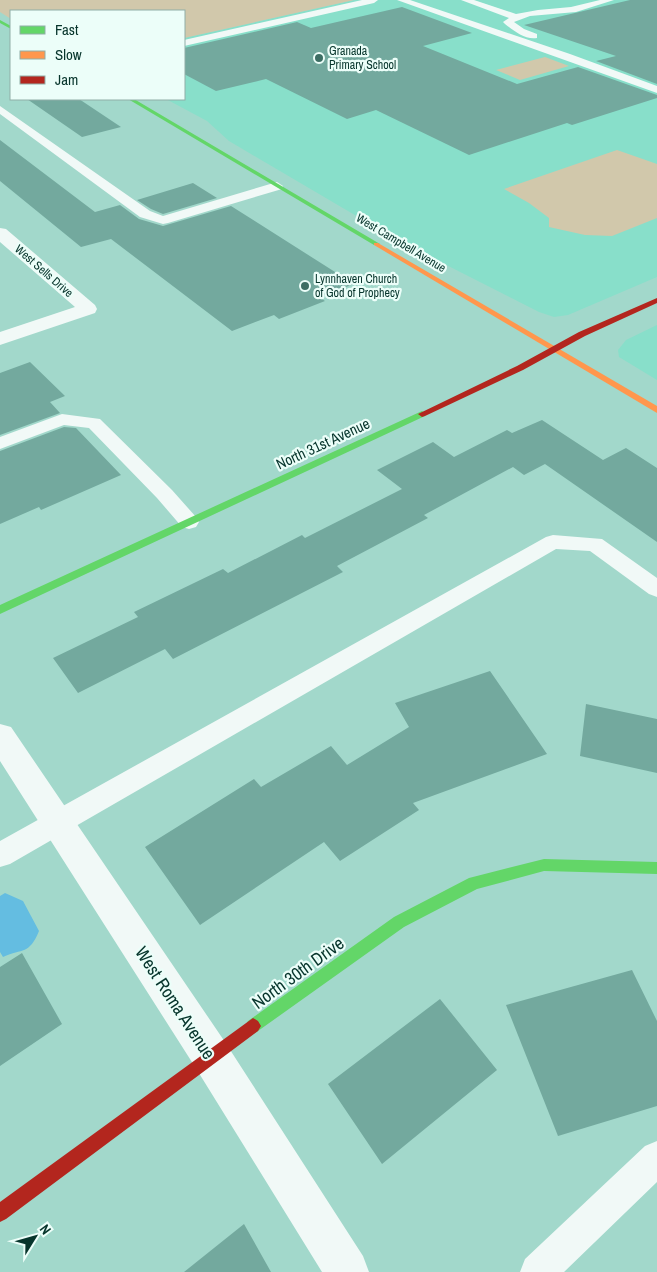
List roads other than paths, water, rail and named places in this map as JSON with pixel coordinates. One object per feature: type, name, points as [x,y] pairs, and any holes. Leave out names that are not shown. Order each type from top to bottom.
[{"type":"street","name":"West Campbell Avenue","points":[[133,100],[554,349],[654,404]]},
{"type":"street","name":"West Sells Drive","points":[[0,232],[88,309],[0,339]]},
{"type":"street","name":"North 31st Avenue","points":[[0,610],[520,368],[582,334],[657,300]]},
{"type":"street","name":"West Roma Avenue","points":[[0,736],[211,1056],[347,1272]]},
{"type":"street","name":"North 30th Drive","points":[[0,1213],[211,1056],[399,922],[474,883],[544,865],[657,868]]},
{"type":"lane","points":[[185,42],[374,0]]},
{"type":"lane","points":[[401,0],[566,56],[657,90]]},
{"type":"lane","points":[[465,0],[515,17]]},
{"type":"lane","points":[[610,0],[572,9],[515,17],[508,22],[521,31],[657,79]]},
{"type":"lane","points":[[0,109],[145,214],[163,220],[277,186]]},
{"type":"lane","points":[[0,443],[62,419],[94,422],[165,494],[169,501],[189,522]]},
{"type":"lane","points":[[0,855],[553,542],[595,544],[657,589]]},
{"type":"lane","points":[[538,1272],[657,1158]]},
{"type":"water","points":[[5,893],[23,901],[39,931],[32,944],[25,950],[3,957],[0,952],[0,896]]},
{"type":"place","name":"Granada Primary School","points":[[319,58]]},
{"type":"place","name":"Lynnhaven Church of God of Prophecy","points":[[305,286]]}]
